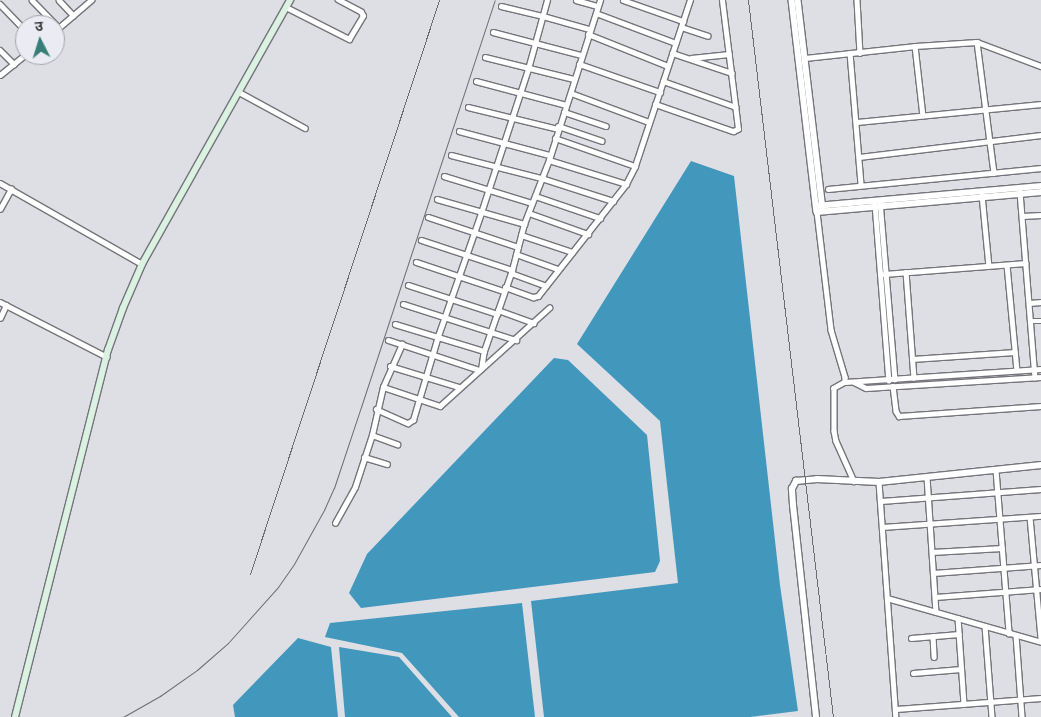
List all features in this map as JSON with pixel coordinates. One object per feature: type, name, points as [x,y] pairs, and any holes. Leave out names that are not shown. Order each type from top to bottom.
[{"type":"main road","points":[[15,717],[107,357],[123,308],[142,264],[290,0]]},
{"type":"street","points":[[32,0],[45,15]]},
{"type":"street","points":[[59,0],[73,15]]},
{"type":"street","points":[[65,22],[90,0]]},
{"type":"street","points":[[286,7],[349,39],[364,16],[350,3],[338,0]]},
{"type":"street","points":[[376,409],[410,423],[413,420],[438,336],[465,254],[489,191],[536,44],[547,0]]},
{"type":"street","points":[[576,0],[597,6]]},
{"type":"street","points":[[480,369],[524,224],[549,158],[571,93],[588,32],[600,0]]},
{"type":"street","points":[[623,0],[683,21]]},
{"type":"street","points":[[639,6],[641,0]]},
{"type":"street","points":[[416,262],[535,297],[588,234],[626,184],[635,166],[690,0]]},
{"type":"street","points":[[655,104],[736,131],[738,126],[736,107],[722,0]]},
{"type":"street","points":[[792,0],[820,209]]},
{"type":"street","points":[[798,0],[831,330],[844,372],[845,382]]},
{"type":"street","points":[[857,0],[860,52]]},
{"type":"street","points":[[0,4],[15,20]]},
{"type":"street","points":[[501,6],[543,16],[588,32],[668,66]]},
{"type":"street","points":[[596,13],[676,43]]},
{"type":"street","points":[[681,27],[708,36]]},
{"type":"street","points":[[493,32],[581,55]]},
{"type":"street","points":[[805,58],[914,46],[977,42],[1041,66]]},
{"type":"street","points":[[977,42],[994,173]]},
{"type":"street","points":[[914,46],[923,116]]},
{"type":"street","points":[[0,50],[14,64],[0,75]]},
{"type":"street","points":[[672,53],[732,73]]},
{"type":"street","points":[[688,58],[729,54]]},
{"type":"street","points":[[850,54],[861,184]]},
{"type":"street","points":[[485,57],[574,79]]},
{"type":"street","points":[[579,64],[660,92]]},
{"type":"street","points":[[476,82],[566,105]]},
{"type":"street","points":[[663,82],[736,107]]},
{"type":"street","points":[[239,92],[305,128]]},
{"type":"street","points":[[571,93],[649,122]]},
{"type":"street","points":[[857,122],[1041,104]]},
{"type":"street","points":[[468,107],[512,116],[602,141]]},
{"type":"street","points":[[564,112],[606,126]]},
{"type":"street","points":[[459,131],[626,184]]},
{"type":"street","points":[[859,157],[1041,135]]},
{"type":"street","points":[[555,138],[635,166]]},
{"type":"street","points":[[451,155],[496,168],[542,178],[613,201]]},
{"type":"street","points":[[828,189],[861,184],[1041,168]]},
{"type":"street","points":[[444,176],[532,203]]},
{"type":"street","points":[[0,183],[142,264]]},
{"type":"street","points":[[1020,191],[1041,186]]},
{"type":"street","points":[[0,209],[11,189]]},
{"type":"street","points":[[820,209],[1020,191],[1041,192]]},
{"type":"street","points":[[854,382],[866,388],[1038,377],[1035,369],[1020,191]]},
{"type":"street","points":[[982,194],[989,266]]},
{"type":"street","points":[[535,196],[600,218]]},
{"type":"street","points":[[437,199],[524,224]]},
{"type":"street","points":[[878,204],[887,274],[895,379]]},
{"type":"street","points":[[878,204],[889,380]]},
{"type":"street","points":[[529,213],[588,234]]},
{"type":"street","points":[[1022,216],[1041,215]]},
{"type":"street","points":[[428,217],[518,247]]},
{"type":"street","points":[[521,235],[572,252]]},
{"type":"street","points":[[422,240],[511,271],[546,286]]},
{"type":"street","points":[[516,254],[558,269]]},
{"type":"street","points":[[881,274],[1026,263]]},
{"type":"street","points":[[1007,264],[1016,370]]},
{"type":"street","points":[[906,272],[914,378]]},
{"type":"street","points":[[408,285],[534,323]]},
{"type":"street","points":[[0,302],[107,357]]},
{"type":"street","points":[[1029,303],[1041,302]]},
{"type":"street","points":[[402,304],[516,340]]},
{"type":"street","points":[[0,318],[6,305]]},
{"type":"street","points":[[383,387],[440,406],[480,369],[516,340],[549,308]]},
{"type":"street","points":[[1031,321],[1041,321]]},
{"type":"street","points":[[395,324],[484,351]]},
{"type":"street","points":[[388,340],[480,369]]},
{"type":"street","points":[[334,523],[353,492],[372,435],[376,409],[383,387],[390,366],[402,344]]},
{"type":"street","points":[[912,359],[1015,352]]},
{"type":"street","points":[[390,366],[459,388]]},
{"type":"street","points":[[854,481],[836,441],[834,431],[834,388],[845,382],[1041,369]]},
{"type":"street","points":[[894,386],[896,411],[899,416],[1041,406]]},
{"type":"street","points":[[372,435],[397,444]]},
{"type":"street","points":[[364,457],[386,464]]},
{"type":"street","points":[[816,717],[792,489],[796,482],[801,480],[879,482],[1041,465]]},
{"type":"street","points":[[996,470],[1010,633]]},
{"type":"street","points":[[927,477],[936,612]]},
{"type":"street","points":[[879,482],[896,717]]},
{"type":"street","points":[[881,501],[1041,489]]},
{"type":"street","points":[[882,527],[1041,516]]},
{"type":"street","points":[[888,598],[1016,635],[1041,640],[1038,589],[1030,517]]},
{"type":"street","points":[[932,552],[1002,548]]},
{"type":"street","points":[[933,573],[1041,565]]},
{"type":"street","points":[[935,597],[1038,589]]},
{"type":"street","points":[[958,618],[964,704]]},
{"type":"street","points":[[985,626],[992,717]]},
{"type":"street","points":[[911,638],[959,634]]},
{"type":"street","points":[[1016,635],[1022,717]]},
{"type":"street","points":[[933,636],[934,657]]},
{"type":"street","points":[[914,673],[961,669]]},
{"type":"street","points":[[896,709],[1041,698]]},
{"type":"water","points":[[691,161],[734,176],[780,585],[798,711],[750,717],[544,717],[531,601],[678,583],[660,421],[577,344]]},
{"type":"water","points":[[554,358],[568,360],[647,435],[660,561],[655,572],[361,608],[349,593],[367,554]]},
{"type":"water","points":[[522,603],[535,717],[459,717],[402,653],[325,637],[330,623]]},
{"type":"water","points":[[298,638],[331,647],[338,717],[235,717],[233,705]]},
{"type":"water","points":[[339,647],[399,657],[452,717],[345,717]]},
{"type":"railway","points":[[250,574],[439,0]]},
{"type":"railway","points":[[123,717],[160,696],[197,670],[228,643],[278,587],[294,564],[324,510],[334,488],[495,0]]},
{"type":"railway","points":[[748,0],[833,717]]}]
